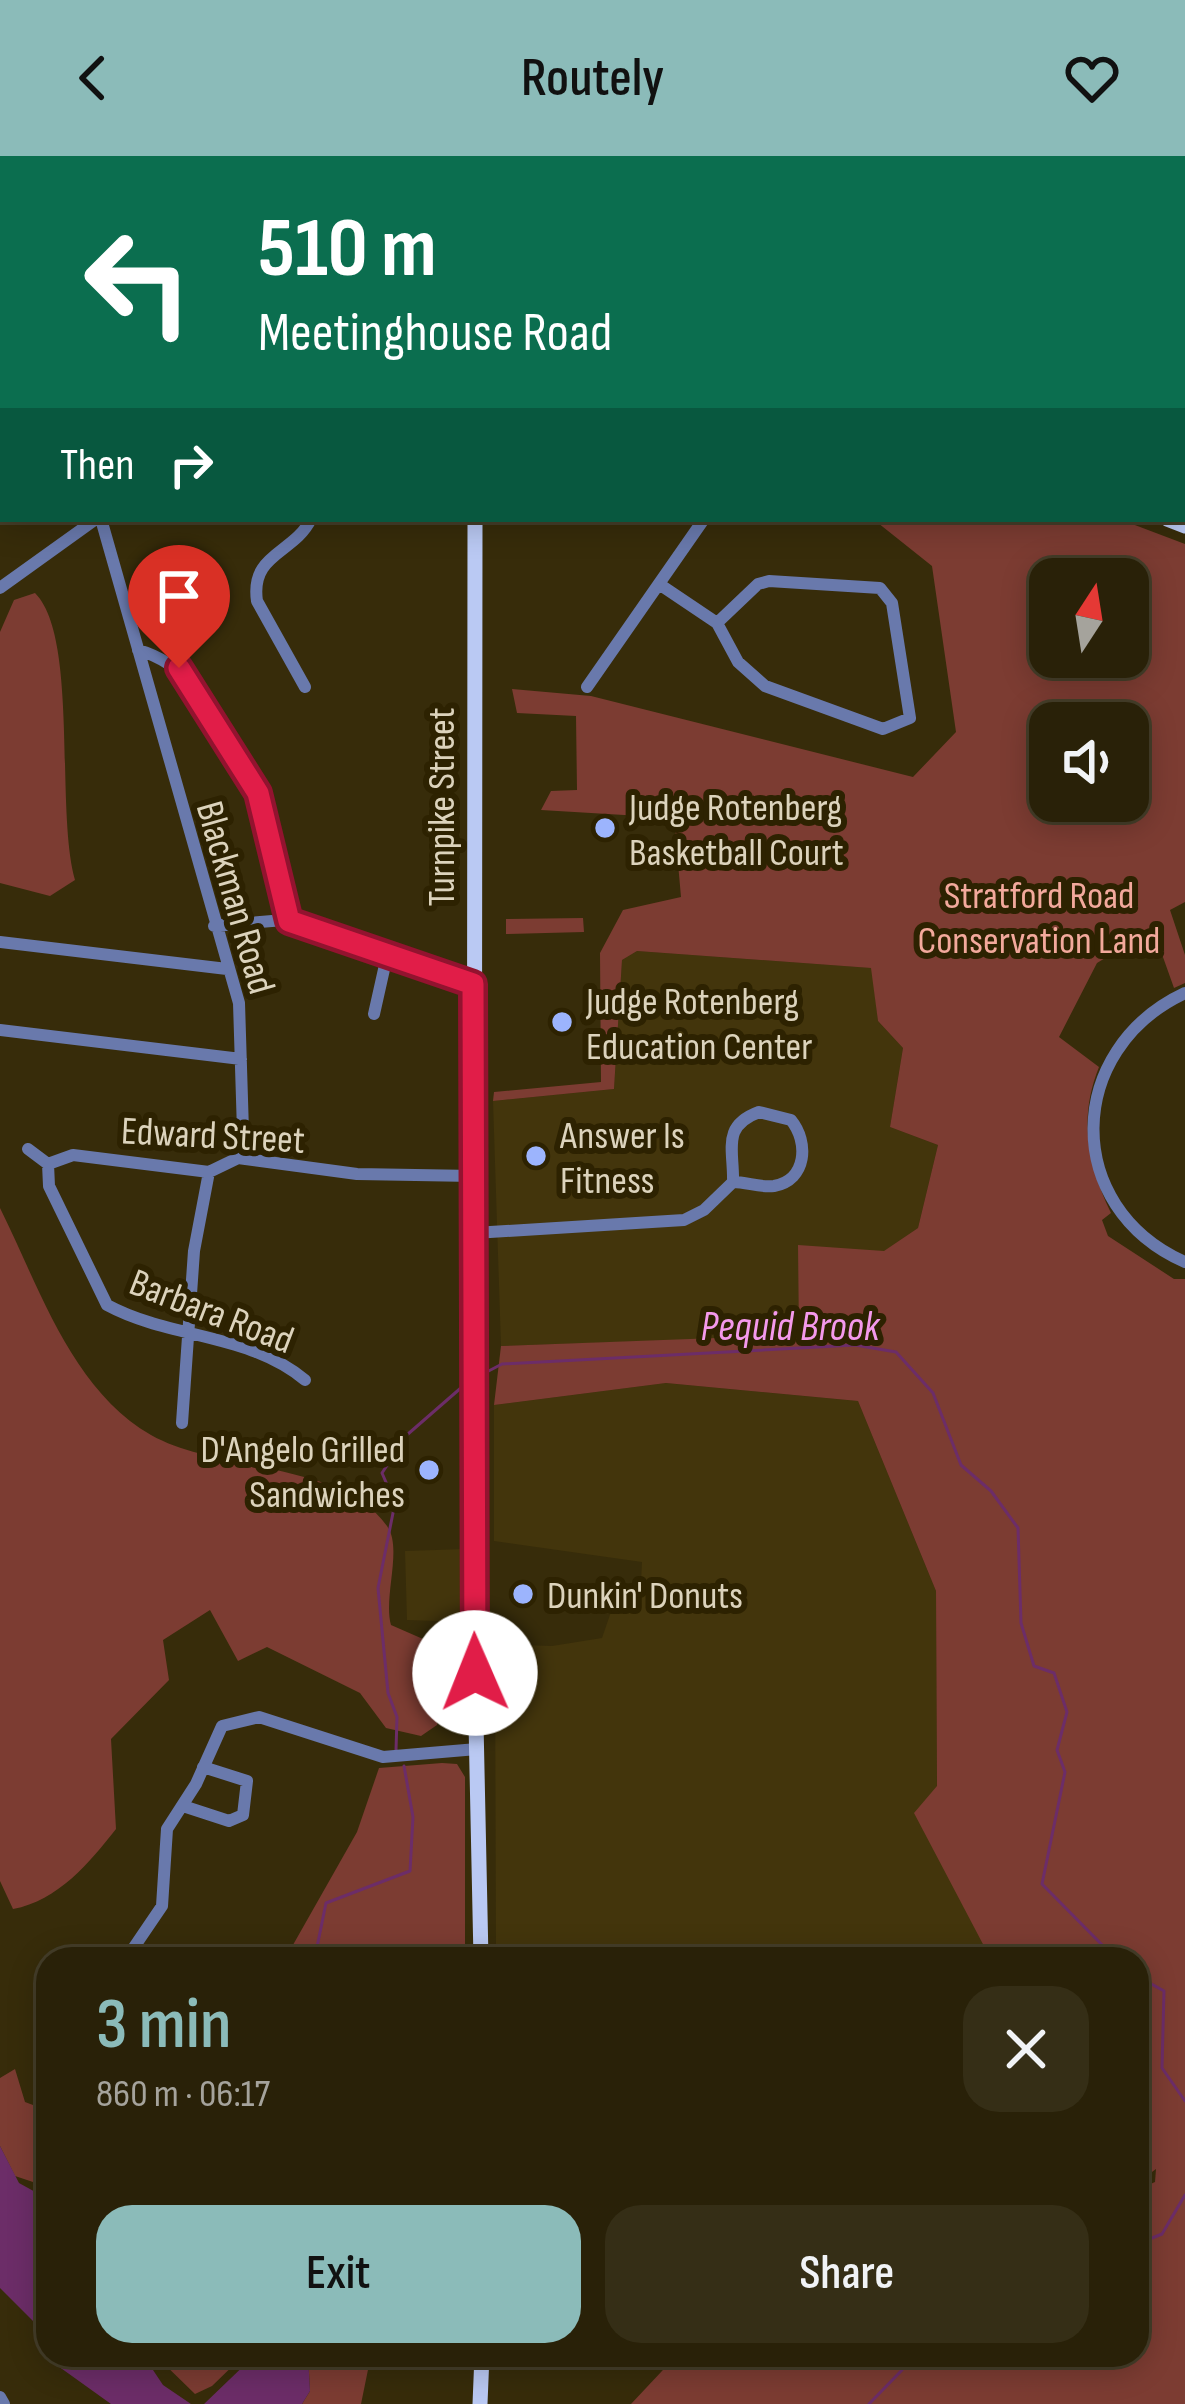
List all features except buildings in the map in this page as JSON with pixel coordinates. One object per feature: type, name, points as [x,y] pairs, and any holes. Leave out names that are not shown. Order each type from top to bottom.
[{"type":"main road","name":"Turnpike Street","points":[[475,522],[474,1233],[481,1947]]},
{"type":"main road","points":[[480,2404],[482,2367]]},
{"type":"street","points":[[0,588],[95,522]]},
{"type":"street","name":"Blackman Road","points":[[100,522],[239,1003],[238,1158]]},
{"type":"street","points":[[305,688],[257,601],[255,585],[262,565],[310,522]]},
{"type":"street","points":[[587,687],[702,522]]},
{"type":"street","points":[[659,584],[717,623],[738,662],[765,686],[883,729],[910,718],[892,603],[880,588],[769,581],[758,584],[717,623]]},
{"type":"street","points":[[138,650],[160,656],[189,678],[240,758],[258,793],[289,921]]},
{"type":"street","points":[[214,926],[289,921],[473,984]]},
{"type":"street","points":[[0,942],[227,969]]},
{"type":"street","points":[[374,1014],[387,956]]},
{"type":"street","points":[[1185,993],[1159,1005],[1119,1044],[1098,1088],[1094,1133],[1102,1180],[1113,1201],[1144,1237],[1185,1262]]},
{"type":"street","points":[[0,1030],[241,1058]]},
{"type":"street","points":[[474,1233],[676,1222],[704,1210],[733,1182],[772,1186],[797,1172],[804,1145],[791,1120],[760,1112],[736,1126],[729,1144],[733,1182]]},
{"type":"street","points":[[28,1149],[49,1164]]},
{"type":"street","name":"Edward Street","points":[[49,1164],[73,1155],[208,1172],[238,1158],[357,1174],[474,1176]]},
{"type":"street","name":"Barbara Road","points":[[49,1164],[49,1186],[107,1305],[263,1354],[305,1380]]},
{"type":"street","points":[[182,1423],[208,1172]]},
{"type":"street","points":[[134,1947],[162,1906],[167,1829],[222,1726],[248,1716],[383,1757],[477,1749]]},
{"type":"street","points":[[183,1806],[229,1821],[243,1815],[247,1781],[203,1767]]},
{"type":"shaded area","points":[[637,951],[872,968],[878,1021],[903,1048],[890,1127],[938,1145],[918,1228],[885,1251],[799,1336],[501,1346],[493,1101],[614,1089],[622,960]]},
{"type":"shaded area","points":[[666,1383],[858,1401],[936,1591],[937,1787],[985,1947],[496,1947],[495,1644],[552,1646],[602,1638],[613,1606],[641,1582],[642,1562],[494,1541],[494,1405]]},
{"type":"shaded area","points":[[466,1549],[466,1622],[407,1620],[405,1551]]},
{"type":"shaded area","points":[[0,2146],[19,2183],[36,2192],[36,2324],[0,2288]]},
{"type":"shaded area","points":[[59,2367],[151,2367],[163,2385],[191,2404],[111,2404]]},
{"type":"shaded area","points":[[243,2367],[309,2367],[310,2391],[302,2404],[204,2404]]},
{"type":"green space","name":"Stratford Road Conservation Land","points":[[877,522],[1127,522],[1185,544],[1185,902],[1170,910],[1185,955],[1185,983],[1174,988],[1153,929],[1097,963],[1059,1037],[1099,1067],[1089,1105],[1088,1142],[1111,1213],[1102,1220],[1108,1236],[1174,1279],[1185,1279],[1185,2404],[631,2404],[666,2367],[1149,2367],[1149,2185],[1155,2182],[1156,2169],[1149,2174],[1149,1947],[984,1947],[914,1813],[937,1786],[936,1591],[858,1401],[666,1383],[494,1405],[501,1346],[799,1335],[798,1245],[884,1251],[918,1228],[938,1145],[890,1127],[903,1048],[878,1021],[871,968],[637,951],[622,960],[614,1089],[493,1101],[494,1092],[601,1082],[600,953],[623,910],[681,897],[674,818],[541,810],[551,791],[577,790],[576,716],[517,713],[512,689],[591,696],[913,777],[956,732],[932,566]]},
{"type":"green space","points":[[35,593],[49,615],[57,647],[66,812],[75,880],[50,896],[0,883],[0,632],[14,600]]},
{"type":"green space","points":[[583,918],[584,932],[506,934],[506,919]]},
{"type":"green space","points":[[0,1208],[60,1334],[99,1391],[123,1415],[179,1447],[310,1479],[367,1505],[391,1535],[391,1625],[439,1646],[447,1675],[437,1725],[421,1736],[386,1728],[360,1693],[267,1647],[238,1661],[210,1610],[163,1640],[169,1680],[111,1739],[116,1829],[59,1889],[13,1909],[0,1881]]},
{"type":"green space","points":[[457,1764],[465,1777],[465,1947],[292,1947],[357,1832],[379,1768]]},
{"type":"green space","points":[[15,2069],[25,2102],[36,2106],[36,2183],[15,2176],[0,2146],[0,2078]]},
{"type":"green space","points":[[167,2367],[232,2367],[212,2386],[195,2394]]},
{"type":"green space","points":[[309,2367],[369,2367],[361,2404],[302,2404],[310,2391]]},
{"type":"waterway","name":"Pequid Brook","points":[[479,1376],[502,1364],[855,1345],[896,1352],[933,1393],[961,1465],[991,1491],[1018,1528],[1021,1623],[1034,1666],[1054,1673],[1067,1712],[1057,1750],[1065,1772],[1042,1884],[1104,1947]]},
{"type":"waterway","name":"Pequid Brook","points":[[396,1750],[397,1717],[388,1693],[378,1588],[395,1503],[382,1473],[408,1434],[470,1380]]},
{"type":"waterway","name":"Pequid Brook","points":[[317,1947],[326,1903],[410,1871],[413,1817],[404,1766]]},
{"type":"waterway","name":"Pequid Brook","points":[[1149,1983],[1164,1991],[1162,2068],[1185,2101]]},
{"type":"waterway","points":[[1149,2239],[1162,2234],[1185,2195]]},
{"type":"waterway","points":[[869,2404],[903,2367]]},
{"type":"place","name":"Judge Rotenberg Basketball Court","points":[[605,828]]},
{"type":"place","name":"Judge Rotenberg Education Center","points":[[562,1022]]},
{"type":"place","name":"Answer Is Fitness","points":[[536,1156]]},
{"type":"place","name":"D'Angelo Grilled Sandwiches","points":[[429,1470]]},
{"type":"place","name":"Dunkin' Donuts","points":[[523,1594]]},
{"type":"route","points":[[179,668],[258,793],[289,921],[473,984],[475,1673]]}]
